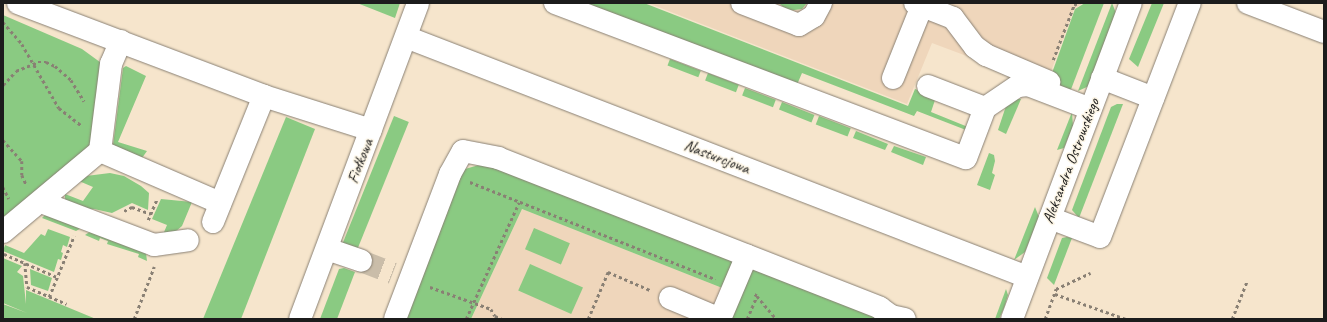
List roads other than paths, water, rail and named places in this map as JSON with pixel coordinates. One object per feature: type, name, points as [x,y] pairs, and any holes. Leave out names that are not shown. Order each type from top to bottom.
[{"type":"street","points":[[18,3],[264,96],[371,130]]},
{"type":"street","name":"Fiołkowa","points":[[300,319],[418,3]]},
{"type":"street","points":[[555,3],[966,158],[985,108],[1023,84],[1091,109]]},
{"type":"street","points":[[742,3],[799,25],[814,16],[821,3]]},
{"type":"street","name":"Aleksandra Ostrowskiego","points":[[1014,318],[1027,277],[1132,3]]},
{"type":"street","points":[[1050,218],[1100,237],[1190,3]]},
{"type":"street","points":[[1248,3],[1324,32]]},
{"type":"street","points":[[893,78],[918,4],[953,18],[975,47],[983,53],[1046,79],[1059,96]]},
{"type":"street","name":"Nasturcjowa","points":[[406,37],[1027,277]]},
{"type":"street","points":[[3,232],[41,202],[100,151],[111,64],[121,41]]},
{"type":"street","points":[[1102,78],[1153,98]]},
{"type":"street","points":[[928,86],[985,108]]},
{"type":"street","points":[[100,151],[166,180],[216,213],[264,96]]},
{"type":"street","points":[[395,319],[401,276],[450,174],[463,152],[498,158],[880,308],[891,316],[905,319]]},
{"type":"street","points":[[41,202],[140,240],[160,246],[188,240]]},
{"type":"street","points":[[327,249],[361,261]]},
{"type":"street","points":[[670,298],[720,319],[747,256]]},
{"type":"tunnel","points":[[361,261],[393,273]]}]
